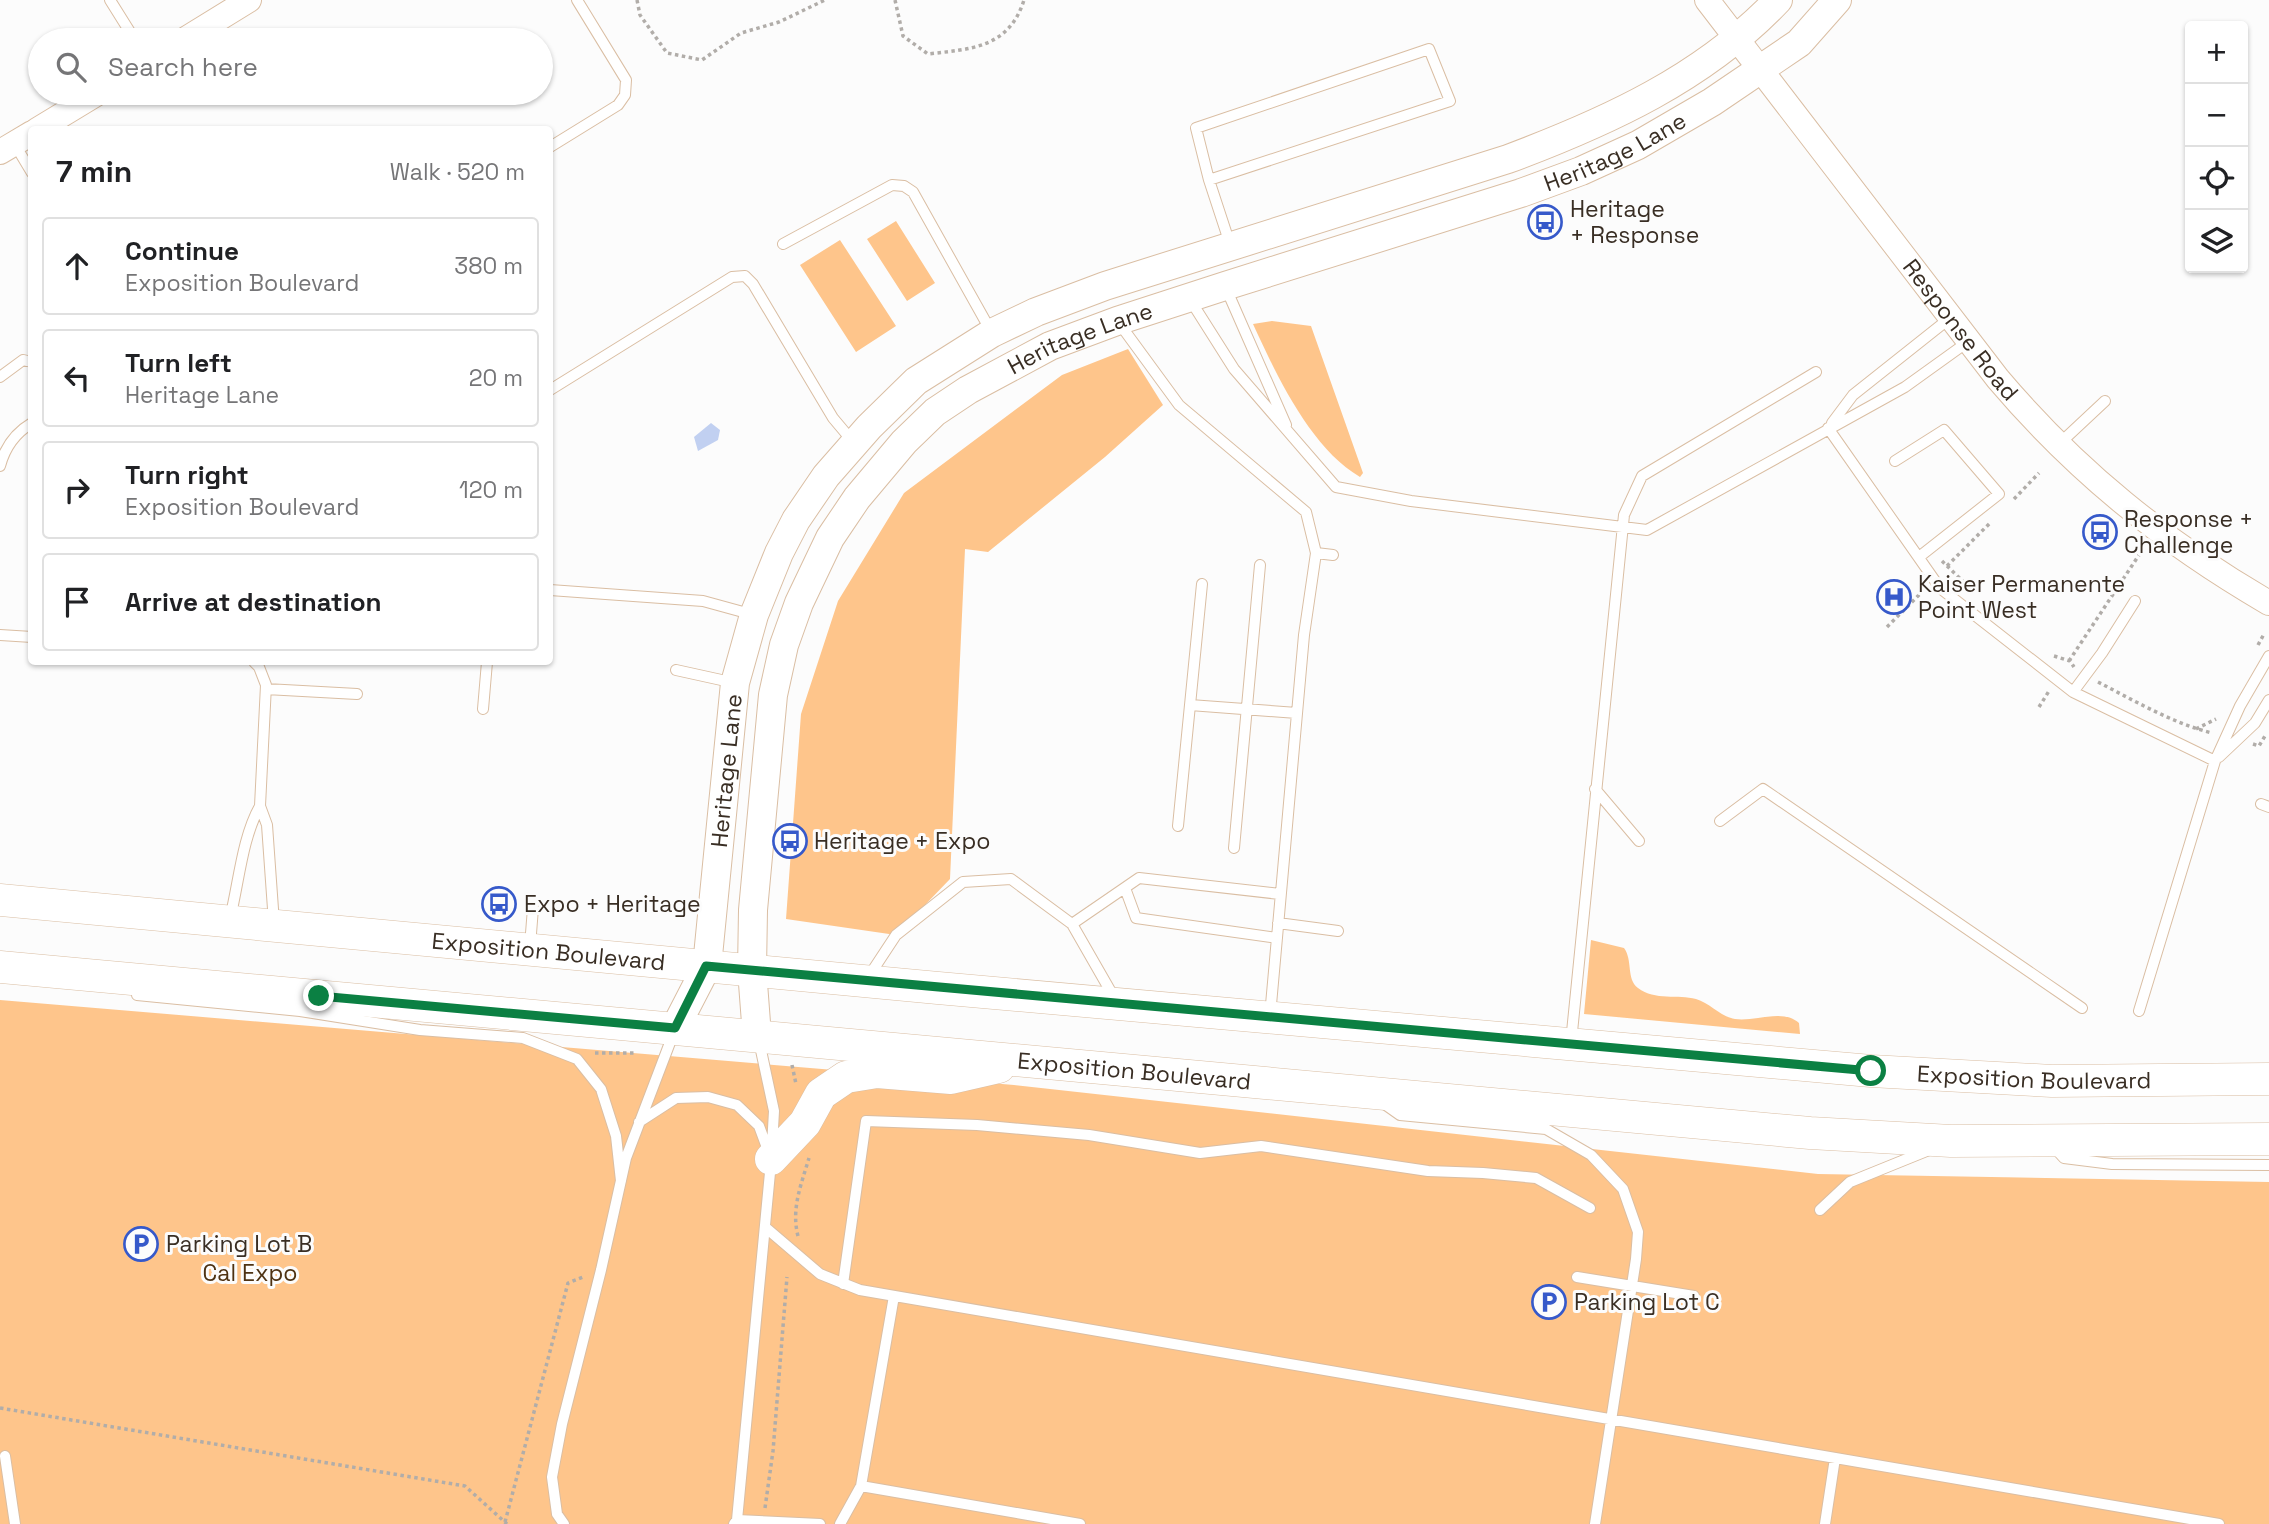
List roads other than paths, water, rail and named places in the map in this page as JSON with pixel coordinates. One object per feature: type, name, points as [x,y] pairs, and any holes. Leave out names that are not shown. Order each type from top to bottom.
[{"type":"main road","name":"Heritage Lane","points":[[675,1028],[706,966],[735,683],[754,615],[779,553],[796,520],[826,476],[916,381],[992,332],[1105,286],[1508,159],[1566,137],[1621,112],[1696,70],[1738,38],[1778,0]]},
{"type":"main road","name":"Heritage Lane","points":[[757,1036],[752,970],[753,910],[773,695],[784,645],[799,603],[830,538],[892,454],[935,412],[968,390],[1051,346],[1117,321],[1521,193],[1581,171],[1638,145],[1712,102],[1799,43],[1838,0]]},
{"type":"main road","name":"Exposition Boulevard","points":[[0,900],[1858,1070],[2052,1081],[2269,1079]]},
{"type":"main road","name":"Exposition Boulevard","points":[[0,967],[1810,1133],[1951,1141],[2269,1139]]},
{"type":"main road","points":[[771,1159],[805,1123],[821,1094],[846,1077],[877,1072],[951,1078],[1026,1061]]},
{"type":"street","name":"Response Road","points":[[1707,0],[1969,341],[2014,397],[2058,445],[2122,504],[2173,543],[2269,603]]},
{"type":"street","points":[[201,28],[234,4]]},
{"type":"street","points":[[44,126],[78,105]]},
{"type":"lane","points":[[110,0],[128,28]]},
{"type":"lane","points":[[553,145],[618,105],[625,95],[626,80],[577,0]]},
{"type":"lane","points":[[1209,180],[1450,101],[1429,49],[1196,128],[1209,180],[1230,247]]},
{"type":"lane","points":[[15,143],[28,166]]},
{"type":"lane","points":[[783,244],[892,185],[904,186],[914,192],[992,332]]},
{"type":"lane","points":[[553,388],[732,277],[744,276],[753,285],[833,418],[855,443]]},
{"type":"lane","points":[[1225,286],[1290,434]]},
{"type":"lane","points":[[1189,299],[1234,369],[1336,487],[1411,501],[1647,530],[1905,387],[1969,341]]},
{"type":"lane","points":[[1828,428],[1853,395],[1951,318]]},
{"type":"lane","points":[[1117,321],[1179,405],[1306,512],[1316,553],[1304,635],[1270,1017]]},
{"type":"lane","points":[[0,377],[23,360],[28,361]]},
{"type":"lane","points":[[1571,1045],[1624,515],[1642,476],[1815,372]]},
{"type":"lane","points":[[2058,445],[2105,401]]},
{"type":"lane","points":[[0,466],[4,449],[28,426]]},
{"type":"lane","points":[[1828,428],[1940,588],[2073,692],[2215,761]]},
{"type":"lane","points":[[1895,461],[1944,430],[1999,494],[1919,557]]},
{"type":"lane","points":[[1316,553],[1334,555]]},
{"type":"lane","points":[[1234,848],[1260,565]]},
{"type":"lane","points":[[1178,827],[1202,584]]},
{"type":"lane","points":[[553,590],[703,601],[754,615]]},
{"type":"lane","points":[[2073,692],[2135,601]]},
{"type":"lane","points":[[0,635],[28,637]]},
{"type":"lane","points":[[2139,1011],[2215,761],[2240,706],[2269,656]]},
{"type":"lane","points":[[257,665],[266,689],[260,806],[267,825],[274,925]]},
{"type":"lane","points":[[483,709],[486,665]]},
{"type":"lane","points":[[676,670],[735,683]]},
{"type":"lane","points":[[266,689],[357,694]]},
{"type":"lane","points":[[2215,761],[2255,723],[2269,700]]},
{"type":"lane","points":[[1191,705],[1297,713]]},
{"type":"lane","points":[[1595,789],[1639,841]]},
{"type":"lane","points":[[1720,821],[1763,789],[2082,1008]]},
{"type":"lane","points":[[229,921],[249,825],[260,806]]},
{"type":"lane","points":[[1072,924],[1139,878],[1280,894]]},
{"type":"lane","points":[[866,981],[896,935],[963,882],[1011,879],[1072,924],[1118,1003]]},
{"type":"lane","points":[[1125,888],[1136,918],[1277,938]]},
{"type":"lane","points":[[530,949],[533,908]]},
{"type":"lane","points":[[1278,923],[1338,930]]},
{"type":"lane","points":[[83,974],[118,991],[300,1011],[420,1030],[523,1038],[577,1059],[601,1089],[615,1136],[621,1181]]},
{"type":"lane","points":[[564,1524],[557,1514],[552,1477],[562,1424],[626,1158],[675,1028]]},
{"type":"lane","points":[[757,1036],[774,1111],[736,1522],[820,1524]]},
{"type":"lane","points":[[1369,1093],[1400,1115],[1546,1129],[1591,1155],[1623,1189],[1638,1232],[1636,1259],[1595,1524]]},
{"type":"lane","points":[[639,1122],[676,1098],[708,1097],[737,1105],[759,1126],[771,1159]]},
{"type":"lane","points":[[843,1283],[866,1121],[977,1125],[1089,1135],[1200,1153],[1261,1146],[1428,1171],[1536,1178],[1590,1209]]},
{"type":"lane","points":[[1820,1210],[1850,1182],[1951,1141]]},
{"type":"lane","points":[[2048,1142],[2064,1158],[2112,1164],[2269,1165]]},
{"type":"lane","points":[[765,1227],[820,1274],[860,1290],[2219,1524]]},
{"type":"lane","points":[[1577,1277],[1694,1297]]},
{"type":"lane","points":[[840,1524],[861,1486],[894,1296]]},
{"type":"lane","points":[[5,1456],[15,1524]]},
{"type":"lane","points":[[1825,1524],[1835,1458]]},
{"type":"lane","points":[[861,1486],[1080,1524]]},
{"type":"water","points":[[711,423],[720,430],[718,440],[698,451],[694,437]]},
{"type":"place","name":"Heritage + Response","points":[[1545,222]]},
{"type":"place","name":"Response + Challenge","points":[[2100,532]]},
{"type":"place","name":"Kaiser Permanente Point West","points":[[1894,597]]},
{"type":"place","name":"Heritage + Expo","points":[[790,841]]},
{"type":"place","name":"Expo + Heritage","points":[[499,904]]},
{"type":"place","name":"Parking Lot B","points":[[141,1244]]},
{"type":"place","name":"Parking Lot C","points":[[1549,1302]]},
{"type":"park label","name":"Cal Expo","points":[[250,1273]]}]
